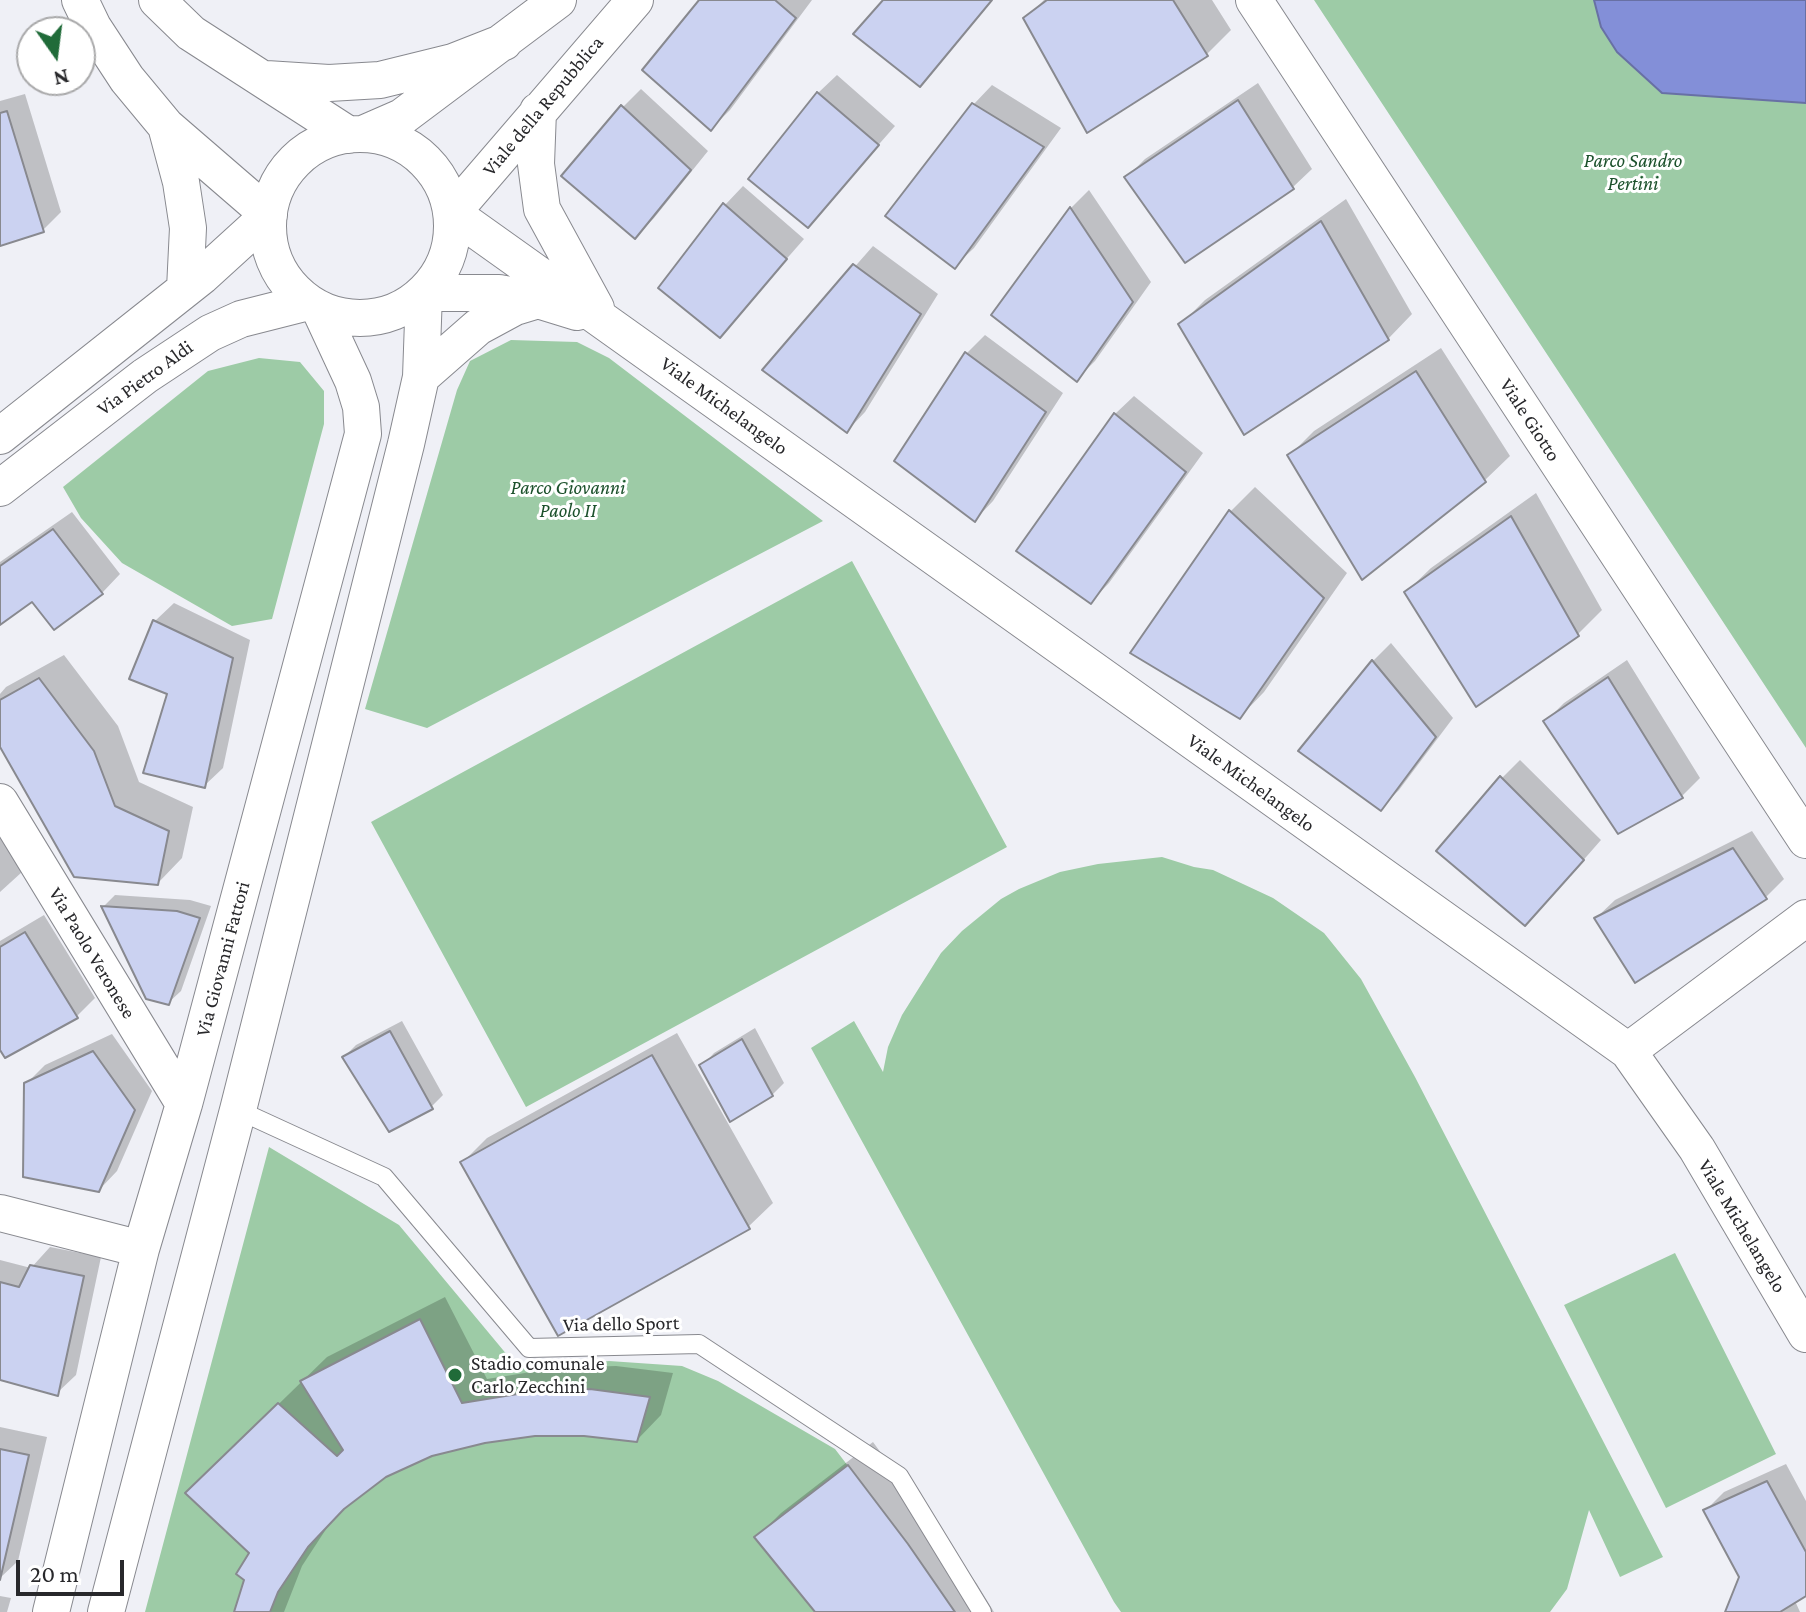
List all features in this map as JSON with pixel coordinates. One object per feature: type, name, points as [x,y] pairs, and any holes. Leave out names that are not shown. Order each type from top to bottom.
[{"type":"street","points":[[80,0],[93,27],[127,79],[166,126],[269,215]]},
{"type":"street","points":[[157,0],[191,33],[356,134],[394,140],[422,157],[442,182],[452,213],[453,230],[444,264],[424,293],[407,305],[388,314],[367,318],[346,317],[314,306],[281,273],[268,235],[269,215],[275,191],[287,170],[304,153],[326,140],[356,134],[402,117],[558,0]]},
{"type":"street","name":"Viale della Repubblica","points":[[452,213],[635,0]]},
{"type":"street","name":"Viale Giotto","points":[[1254,0],[1806,840]]},
{"type":"street","points":[[266,79],[329,83],[380,80],[453,62],[504,42]]},
{"type":"street","name":"Viale Michelangelo","points":[[538,111],[536,164],[542,209],[602,319]]},
{"type":"street","points":[[166,126],[181,182],[188,228],[185,289]]},
{"type":"street","name":"Viale Michelangelo","points":[[452,213],[1628,1051],[1697,1149],[1806,1334]]},
{"type":"street","name":"Via Pietro Aldi","points":[[0,436],[185,289],[269,215]]},
{"type":"street","points":[[106,1612],[238,1110],[421,377],[424,293]]},
{"type":"street","name":"Viale Michelangelo","points":[[424,293],[499,293],[538,300],[602,319]]},
{"type":"street","points":[[421,377],[478,327],[515,307],[538,300]]},
{"type":"street","name":"Via Pietro Aldi","points":[[0,488],[145,376],[210,333],[241,319],[314,306]]},
{"type":"street","name":"Via Giovanni Fattori","points":[[51,1612],[141,1249],[184,1104],[363,434],[361,407],[353,381],[314,306]]},
{"type":"street","name":"Via Paolo Veronese","points":[[0,802],[184,1104]]},
{"type":"street","points":[[1628,1051],[1806,918]]},
{"type":"street","points":[[0,1213],[141,1249]]},
{"type":"lane","name":"Via dello Sport","points":[[238,1110],[384,1177],[529,1348],[699,1344],[899,1476],[982,1612]]},
{"type":"green space","name":"Parco Sandro Pertini","points":[[1314,0],[1806,0],[1806,748]]},
{"type":"green space","name":"Parco Giovanni Paolo II","points":[[511,340],[577,342],[609,358],[823,521],[427,728],[365,709],[457,390],[470,361]]},
{"type":"green space","points":[[259,358],[300,362],[324,391],[324,424],[272,619],[232,626],[122,563],[81,518],[63,487],[208,371]]},
{"type":"green space","points":[[852,561],[1007,847],[526,1107],[371,822]]},
{"type":"green space","points":[[1162,857],[1213,870],[1273,898],[1324,933],[1361,979],[1415,1077],[1663,1557],[1620,1577],[1589,1510],[1567,1589],[1550,1612],[1121,1612],[811,1048],[854,1021],[883,1072],[888,1047],[902,1015],[941,953],[1001,899],[1060,872]]},
{"type":"green space","name":"Stadio comunale Carlo Zecchini","points":[[269,1147],[399,1225],[518,1368],[609,1361],[682,1366],[718,1381],[835,1449],[908,1544],[955,1612],[145,1612]]},
{"type":"green space","points":[[1675,1253],[1776,1454],[1666,1508],[1564,1305]]},
{"type":"water","points":[[1594,0],[1806,0],[1806,103],[1662,93],[1617,52],[1601,27]]},
{"type":"building","points":[[699,0],[775,0],[796,18],[711,131],[642,70]]},
{"type":"building","points":[[883,0],[992,0],[920,87],[853,34]]},
{"type":"building","points":[[1047,0],[1173,0],[1208,56],[1087,133],[1023,18]]},
{"type":"building","points":[[817,92],[879,145],[808,228],[748,179]]},
{"type":"building","points":[[1238,100],[1294,189],[1185,263],[1124,177]]},
{"type":"building","points":[[972,103],[1044,147],[955,269],[885,216]]},
{"type":"building","points":[[621,105],[691,170],[635,239],[561,176]]},
{"type":"building","points":[[7,111],[44,232],[0,246],[0,113]]},
{"type":"building","points":[[723,203],[787,259],[720,338],[658,288]]},
{"type":"building","points":[[1070,207],[1133,302],[1077,382],[991,315]]},
{"type":"building","points":[[1321,221],[1389,340],[1244,435],[1178,324]]},
{"type":"building","points":[[853,264],[921,314],[847,433],[762,370]]},
{"type":"building","points":[[965,352],[1046,412],[975,522],[894,461]]},
{"type":"building","points":[[1416,371],[1486,482],[1362,580],[1287,455]]},
{"type":"building","points":[[1114,413],[1186,472],[1091,604],[1016,551]]},
{"type":"building","points":[[1229,510],[1324,598],[1240,719],[1130,653]]},
{"type":"building","points":[[1511,516],[1579,636],[1476,707],[1404,592]]},
{"type":"building","points":[[53,529],[103,594],[54,630],[32,602],[0,625],[0,566]]},
{"type":"building","points":[[153,620],[233,658],[205,788],[143,773],[167,694],[129,679]]},
{"type":"building","points":[[1372,660],[1436,737],[1381,811],[1298,751]]},
{"type":"building","points":[[1608,677],[1683,798],[1618,834],[1543,721]]},
{"type":"building","points":[[39,678],[94,751],[115,806],[169,831],[158,885],[74,877],[0,747],[0,700]]},
{"type":"building","points":[[1500,776],[1584,860],[1525,926],[1436,851]]},
{"type":"building","points":[[1733,848],[1767,899],[1635,983],[1594,918]]},
{"type":"building","points":[[101,906],[177,911],[200,918],[169,1005],[146,999]]},
{"type":"building","points":[[25,932],[78,1018],[5,1058],[0,1050],[0,947]]},
{"type":"building","points":[[390,1031],[433,1109],[389,1132],[342,1057]]},
{"type":"building","points":[[742,1039],[773,1096],[730,1122],[699,1065]]},
{"type":"building","points":[[93,1051],[135,1110],[99,1192],[23,1177],[24,1083]]},
{"type":"building","points":[[652,1055],[750,1229],[558,1336],[460,1162]]},
{"type":"building","points":[[30,1265],[84,1276],[58,1396],[0,1380],[0,1282],[19,1287]]},
{"type":"building","points":[[420,1319],[462,1403],[530,1392],[590,1389],[650,1397],[637,1442],[584,1436],[535,1436],[485,1443],[432,1456],[386,1477],[344,1509],[308,1547],[278,1592],[270,1612],[234,1612],[244,1580],[236,1574],[249,1553],[185,1493],[278,1403],[337,1456],[343,1450],[300,1381]]},
{"type":"building","points":[[0,1449],[29,1455],[0,1580]]},
{"type":"building","points":[[848,1465],[955,1612],[815,1612],[754,1537]]},
{"type":"building","points":[[1767,1481],[1806,1552],[1806,1596],[1780,1612],[1725,1612],[1739,1577],[1703,1510]]},
{"type":"place","name":"Stadio comunale Carlo Zecchini","points":[[455,1375]]}]
